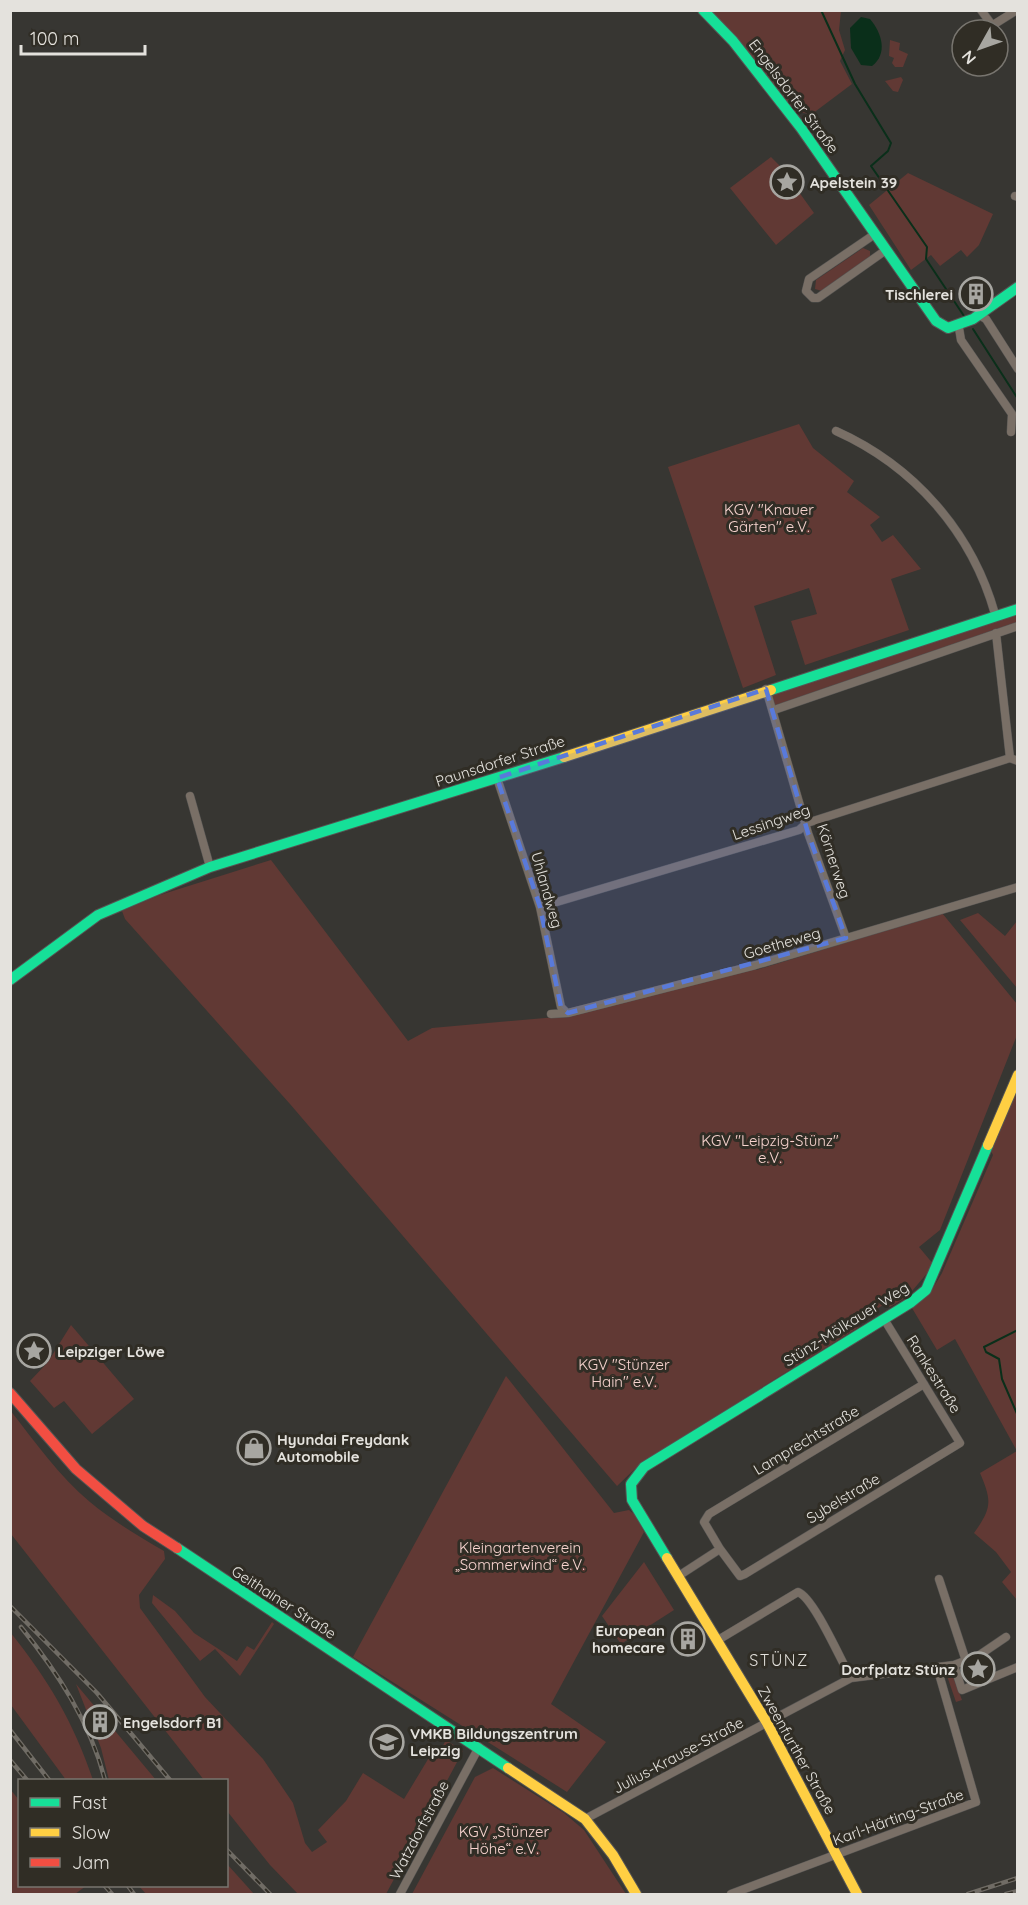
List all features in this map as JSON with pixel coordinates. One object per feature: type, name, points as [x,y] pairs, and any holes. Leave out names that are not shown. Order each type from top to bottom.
[{"type":"street","name":"Engelsdorfer Straße","points":[[703,10],[733,41],[801,128],[939,322],[946,328],[968,322]]},
{"type":"street","points":[[1003,18],[1017,10]]},
{"type":"street","points":[[875,234],[809,279],[806,291],[813,298],[818,298],[886,250]]},
{"type":"street","points":[[1011,432],[1012,414],[961,340],[968,322],[1017,287]]},
{"type":"street","points":[[968,322],[986,319],[1017,369]]},
{"type":"street","points":[[836,431],[891,463],[938,506],[961,537],[976,563],[995,614]]},
{"type":"street","name":"Paunsdorfer Straße","points":[[10,980],[98,915],[210,867],[497,778],[995,614],[1017,609]]},
{"type":"street","points":[[774,710],[1017,626]]},
{"type":"street","name":"Lessingweg","points":[[540,908],[799,830],[807,823],[1014,760],[996,633]]},
{"type":"street","name":"Körnerweg","points":[[766,689],[807,823],[808,833],[846,938]]},
{"type":"street","name":"Uhlandweg","points":[[497,778],[540,908],[561,1007],[565,1011]]},
{"type":"street","points":[[190,796],[210,867]]},
{"type":"street","name":"Goetheweg","points":[[551,1014],[690,983],[1017,887]]},
{"type":"street","name":"Stünz-Mölkauer Weg","points":[[632,1500],[631,1484],[644,1467],[884,1319],[926,1290],[1017,1075]]},
{"type":"street","name":"Rankestraße","points":[[884,1319],[960,1443]]},
{"type":"street","name":"Lamprechtstraße","points":[[720,1549],[705,1522],[709,1514],[924,1384]]},
{"type":"street","name":"Geithainer Straße","points":[[10,1393],[76,1469],[143,1526],[567,1805],[585,1820],[613,1855],[636,1894]]},
{"type":"street","name":"Sybelstraße","points":[[720,1549],[740,1576],[960,1443]]},
{"type":"street","name":"Zweenfurther Straße","points":[[632,1500],[680,1575],[767,1723],[857,1894]]},
{"type":"street","points":[[680,1575],[720,1549]]},
{"type":"street","points":[[939,1579],[966,1661]]},
{"type":"street","points":[[718,1640],[798,1592],[802,1593],[812,1606],[850,1678]]},
{"type":"street","name":"Julius-Krause-Straße","points":[[585,1820],[850,1678],[954,1665],[992,1649],[1006,1637]]},
{"type":"street","points":[[954,1665],[962,1690],[1017,1667]]},
{"type":"street","name":"Karl-Härting-Straße","points":[[731,1894],[976,1802],[937,1667]]},
{"type":"street","name":"Watzdorfstraße","points":[[400,1894],[479,1747]]},
{"type":"highlighted area","points":[[766,689],[808,833],[846,938],[568,1013],[561,1007],[540,907],[497,778]]},
{"type":"green space","points":[[709,11],[841,11],[839,30],[845,50],[840,61],[852,84],[812,114],[795,112]]},
{"type":"green space","points":[[890,40],[900,43],[899,50],[908,54],[903,67],[895,67],[892,63],[894,58],[889,56]]},
{"type":"green space","points":[[901,77],[903,80],[898,92],[893,91],[885,81]]},
{"type":"green space","points":[[771,157],[781,167],[814,213],[776,245],[730,188]]},
{"type":"green space","points":[[908,173],[993,214],[979,245],[967,257],[961,250],[940,266],[931,255],[911,270],[869,205]]},
{"type":"green space","points":[[863,248],[870,251],[870,258],[822,291],[815,289],[816,280]]},
{"type":"green space","name":"KGV \"Knauer Gärten\" e.V.","points":[[799,424],[813,448],[854,481],[847,492],[880,517],[870,525],[882,542],[893,535],[921,569],[891,579],[909,630],[805,665],[791,621],[817,614],[809,588],[754,606],[776,675],[743,688],[668,467]]},
{"type":"green space","points":[[1017,609],[1017,626],[774,710],[766,689]]},
{"type":"green space","points":[[271,860],[408,1041],[432,1028],[568,1016],[753,967],[756,970],[942,913],[1017,1004],[1017,1035],[940,1230],[919,1247],[934,1265],[907,1297],[890,1307],[883,1305],[856,1323],[859,1327],[642,1462],[617,1486],[290,1104],[125,919],[122,911],[160,895]]},
{"type":"green space","points":[[978,913],[1005,936],[1017,921],[1017,988],[960,920]]},
{"type":"green space","points":[[1017,1088],[1017,1451],[955,1339],[937,1350],[912,1308],[929,1295],[942,1273],[993,1155],[991,1151]]},
{"type":"green space","points":[[71,1325],[134,1399],[92,1434],[64,1401],[54,1408],[30,1381],[48,1362]]},
{"type":"green space","name":"Kleingartenverein „Sommerwind“ e.V.","points":[[506,1376],[614,1513],[629,1510],[635,1515],[644,1532],[551,1704],[606,1742],[567,1792],[353,1657]]},
{"type":"green space","points":[[10,1410],[48,1458],[79,1492],[117,1522],[164,1551],[165,1559],[139,1595],[140,1608],[205,1697],[263,1759],[293,1803],[305,1843],[312,1852],[327,1842],[318,1830],[346,1801],[363,1773],[404,1799],[436,1746],[441,1749],[446,1740],[463,1751],[386,1894],[298,1894],[270,1865],[228,1812],[228,1779],[203,1779],[11,1534]]},
{"type":"green space","points":[[1017,1451],[1017,1600],[1002,1582],[1011,1572],[996,1552],[974,1533],[984,1517],[988,1504],[987,1491],[980,1473]]},
{"type":"green space","points":[[644,1562],[674,1610],[621,1644],[602,1616]]},
{"type":"green space","points":[[153,1595],[175,1611],[194,1633],[237,1661],[247,1646],[254,1650],[272,1622],[274,1624],[240,1676],[215,1649],[200,1661],[152,1603]]},
{"type":"green space","points":[[10,1632],[59,1702],[86,1759],[93,1779],[65,1779],[11,1705]]},
{"type":"green space","points":[[951,1671],[962,1700],[956,1702],[946,1673]]},
{"type":"green space","points":[[76,1684],[155,1779],[109,1779],[101,1748]]},
{"type":"green space","name":"KGV „Stünzer Höhe“ e.V.","points":[[493,1768],[564,1813],[584,1830],[626,1894],[412,1894],[475,1777]]},
{"type":"green space","points":[[10,1789],[18,1799],[18,1887],[85,1887],[75,1894],[11,1894]]},
{"type":"green space","points":[[228,1865],[254,1894],[146,1894],[140,1887],[228,1887]]},
{"type":"shaded area","points":[[861,17],[870,19],[882,43],[880,56],[872,66],[861,65],[851,48],[850,28]]},
{"type":"waterway","points":[[821,10],[855,84],[891,143],[888,151],[871,166],[927,247],[926,259],[964,316]]},
{"type":"waterway","points":[[973,329],[1018,399]]},
{"type":"waterway","points":[[1018,1330],[984,1347],[986,1352],[999,1359],[1002,1379],[1018,1416]]},
{"type":"railway","points":[[10,1606],[97,1693],[169,1779]]},
{"type":"railway","points":[[21,1627],[48,1662],[82,1718],[105,1779]]},
{"type":"railway","points":[[10,1730],[48,1779]]},
{"type":"railway","points":[[10,1760],[26,1779]]},
{"type":"railway","points":[[228,1851],[270,1894]]},
{"type":"railway","points":[[968,1894],[1018,1878]]},
{"type":"railway","points":[[106,1887],[112,1894]]},
{"type":"railway","points":[[129,1887],[134,1894]]},
{"type":"railway","points":[[1006,1894],[1018,1891]]},
{"type":"traffic: fast","points":[[703,10],[733,41],[801,128],[936,321],[948,328],[973,319],[1018,287]]},
{"type":"traffic: fast","points":[[771,690],[1018,609]]},
{"type":"traffic: fast","points":[[10,980],[98,915],[210,867],[564,757]]},
{"type":"traffic: fast","points":[[667,1558],[632,1500],[631,1484],[644,1467],[910,1303],[926,1290],[988,1145]]},
{"type":"traffic: fast","points":[[177,1548],[508,1768]]},
{"type":"traffic: slow","points":[[564,757],[771,690]]},
{"type":"traffic: slow","points":[[988,1145],[1018,1075]]},
{"type":"traffic: slow","points":[[667,1558],[767,1723],[857,1894]]},
{"type":"traffic: slow","points":[[508,1768],[585,1819],[613,1855],[636,1894]]},
{"type":"traffic: jam","points":[[10,1393],[76,1469],[143,1526],[177,1548]]},
{"type":"place","name":"Apelstein 39","points":[[787,182]]},
{"type":"place","name":"Tischlerei","points":[[976,294]]},
{"type":"place","name":"Leipziger Löwe","points":[[34,1351]]},
{"type":"place","name":"Hyundai Freydank Automobile","points":[[254,1448]]},
{"type":"place","name":"European homecare","points":[[688,1639]]},
{"type":"place","name":"Dorfplatz Stünz","points":[[978,1669]]},
{"type":"place","name":"Engelsdorf B1","points":[[100,1722]]},
{"type":"place","name":"VMKB Bildungszentrum Leipzig","points":[[387,1742]]},
{"type":"district","name":"STÜNZ","points":[[779,1660]]},
{"type":"park label","name":"KGV \"Leipzig-Stünz\" e.V.","points":[[770,1148]]},
{"type":"park label","name":"KGV \"Stünzer Hain\" e.V.","points":[[624,1372]]}]
